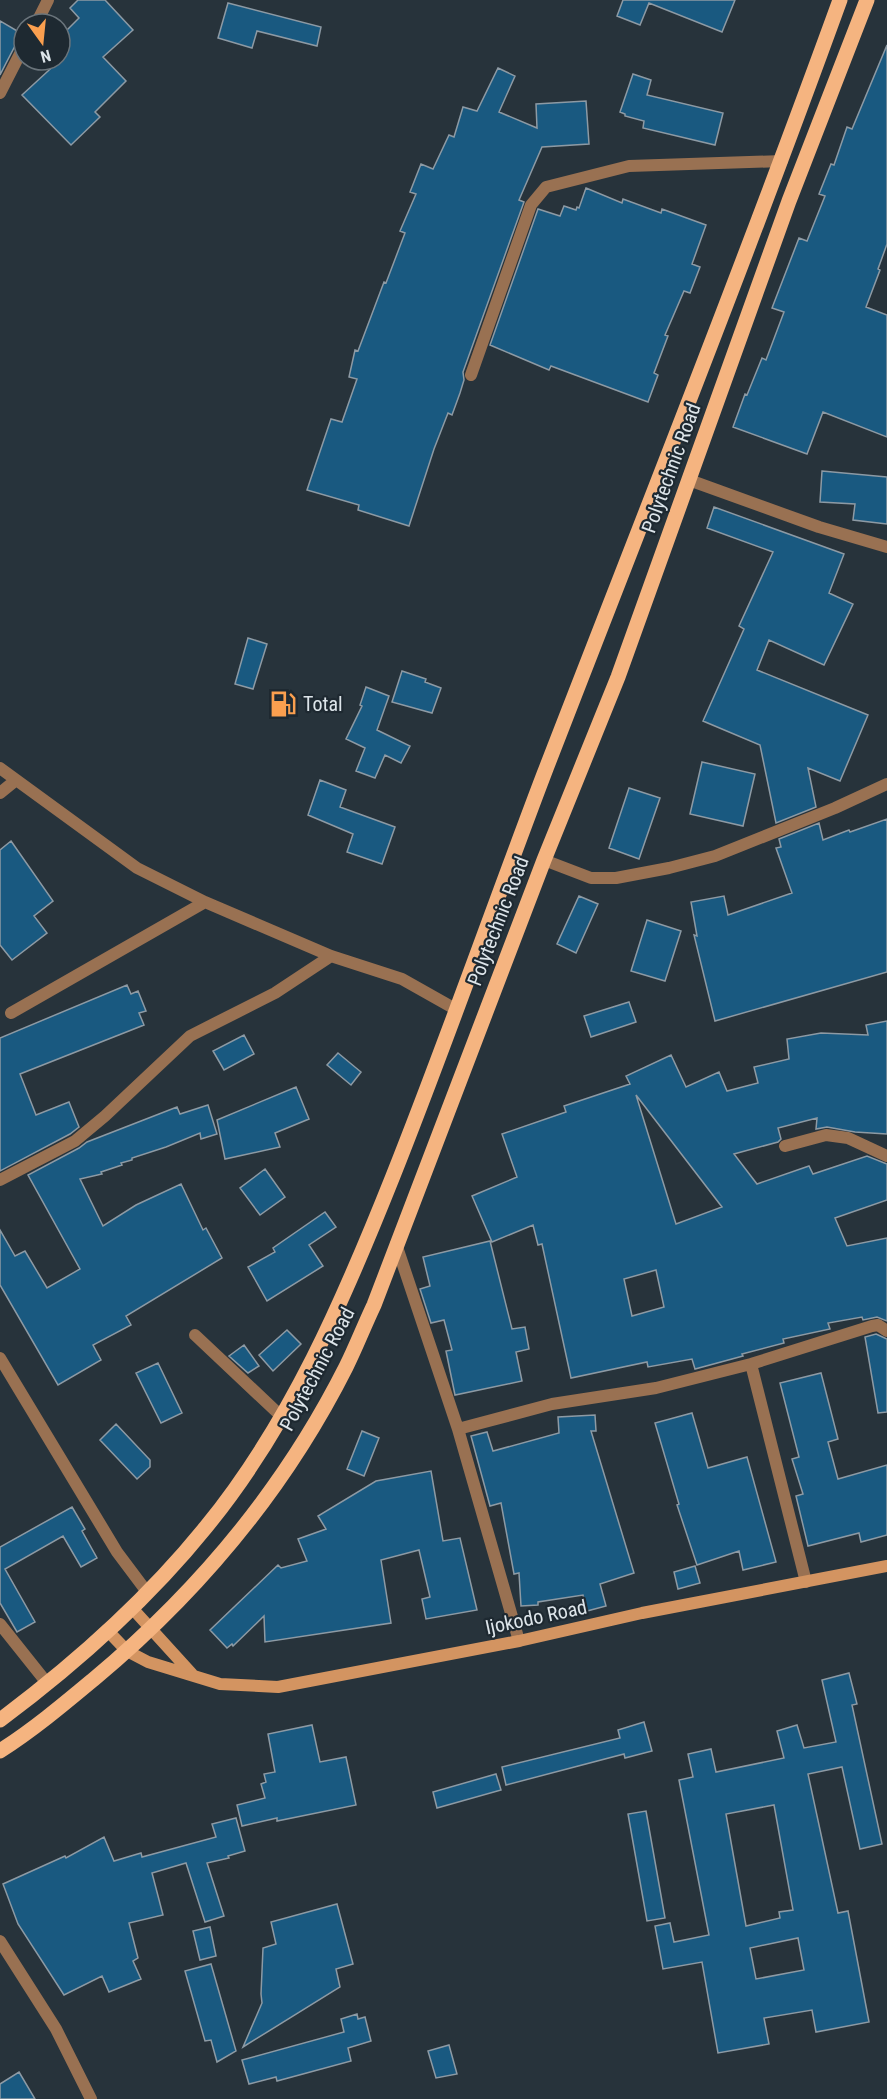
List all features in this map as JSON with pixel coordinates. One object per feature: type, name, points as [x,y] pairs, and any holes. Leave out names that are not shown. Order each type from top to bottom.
[{"type":"main road","name":"Polytechnic Road","points":[[0,1720],[47,1683],[132,1608],[218,1511],[255,1458],[310,1366],[352,1277],[457,1010],[520,838],[782,161],[840,0]]},
{"type":"main road","name":"Polytechnic Road","points":[[0,1751],[69,1700],[128,1651],[225,1549],[273,1489],[347,1366],[374,1305],[544,860],[618,676],[789,201],[867,0]]},
{"type":"main road","name":"Ijokodo Road","points":[[107,1630],[128,1651],[148,1662],[220,1684],[278,1687],[519,1641],[642,1613],[887,1566]]},
{"type":"main road","points":[[132,1608],[193,1675]]},
{"type":"street","points":[[0,93],[12,70]]},
{"type":"street","points":[[471,375],[531,205],[546,187],[629,166],[782,161]]},
{"type":"street","points":[[689,480],[819,527],[887,546]]},
{"type":"street","points":[[0,768],[137,868],[205,902],[331,956],[402,979],[457,1010]]},
{"type":"street","points":[[0,793],[16,780]]},
{"type":"street","points":[[544,860],[591,878],[616,878],[669,868],[715,856],[835,808],[887,784]]},
{"type":"street","points":[[12,1013],[205,902]]},
{"type":"street","points":[[0,1180],[75,1141],[190,1036],[275,993],[331,956]]},
{"type":"street","points":[[785,1146],[826,1135],[848,1138],[887,1156]]},
{"type":"street","points":[[396,1243],[458,1429],[519,1641]]},
{"type":"street","points":[[458,1429],[552,1404],[656,1388],[751,1364],[872,1326],[878,1325],[887,1331]]},
{"type":"street","points":[[195,1335],[281,1416]]},
{"type":"street","points":[[0,1358],[117,1552],[147,1592]]},
{"type":"street","points":[[751,1364],[806,1582]]},
{"type":"street","points":[[0,1624],[47,1683]]},
{"type":"street","points":[[0,1941],[56,2030],[91,2099]]},
{"type":"building","points":[[78,0],[105,0],[133,30],[103,57],[126,81],[95,112],[100,117],[71,145],[22,95],[47,72],[72,72],[72,25],[79,18],[70,8]]},
{"type":"building","points":[[623,0],[735,0],[722,32],[649,3],[640,25],[617,16]]},
{"type":"building","points":[[228,3],[321,27],[317,46],[257,31],[252,48],[218,38]]},
{"type":"building","points":[[0,21],[12,28],[12,52],[0,75]]},
{"type":"building","points":[[887,45],[887,244],[866,307],[887,315],[887,437],[823,412],[807,454],[733,427],[762,358],[766,360],[784,312],[772,308],[799,238],[807,241],[825,196],[819,194],[831,164],[834,165],[847,127],[852,129]]},
{"type":"building","points":[[498,68],[515,76],[499,112],[537,128],[536,104],[586,101],[589,144],[542,147],[519,200],[524,202],[463,372],[464,380],[460,393],[452,415],[448,413],[434,449],[409,526],[358,510],[359,505],[307,490],[331,419],[342,422],[357,379],[349,377],[355,350],[358,351],[405,233],[400,231],[416,194],[410,192],[421,164],[433,169],[449,135],[454,137],[463,107],[477,111]]},
{"type":"building","points":[[633,74],[651,80],[647,95],[723,113],[715,145],[643,128],[644,121],[625,116],[620,112]]},
{"type":"building","points":[[586,188],[622,203],[623,199],[661,213],[662,209],[706,225],[692,264],[700,267],[690,293],[684,291],[665,335],[668,336],[654,373],[658,375],[648,402],[551,366],[549,370],[490,345],[538,209],[560,216],[564,206],[576,210],[577,207],[579,208]]},
{"type":"building","points":[[822,471],[887,477],[887,524],[853,520],[855,504],[820,502]]},
{"type":"building","points":[[714,507],[844,554],[829,593],[853,604],[824,665],[769,640],[757,670],[868,715],[840,781],[808,768],[816,807],[776,823],[760,745],[703,721],[744,629],[739,626],[773,552],[707,528]]},
{"type":"building","points":[[248,638],[267,644],[253,689],[235,684]]},
{"type":"building","points":[[402,671],[426,679],[425,682],[441,688],[432,713],[392,702]]},
{"type":"building","points":[[366,687],[389,696],[377,730],[410,746],[401,763],[385,755],[375,778],[356,771],[365,748],[346,739],[362,706],[360,705]]},
{"type":"building","points":[[702,762],[755,774],[743,826],[690,814]]},
{"type":"building","points":[[320,780],[346,790],[340,807],[395,827],[382,864],[347,852],[353,834],[308,815]]},
{"type":"building","points":[[629,788],[660,798],[639,859],[609,848]]},
{"type":"building","points":[[887,819],[887,972],[715,1021],[694,935],[697,936],[691,902],[724,896],[728,915],[792,893],[776,848],[781,847],[779,839],[819,823],[823,840]]},
{"type":"building","points":[[11,841],[53,901],[34,916],[47,933],[12,960],[0,945],[0,850]]},
{"type":"building","points":[[579,896],[598,904],[576,953],[557,944]]},
{"type":"building","points":[[647,920],[681,931],[665,981],[631,971]]},
{"type":"building","points":[[127,985],[131,994],[138,991],[146,1011],[139,1013],[144,1025],[20,1074],[36,1115],[69,1102],[79,1127],[0,1171],[0,1038]]},
{"type":"building","points":[[629,1002],[636,1022],[591,1037],[584,1016]]},
{"type":"building","points":[[887,1021],[887,1134],[827,1127],[816,1129],[817,1118],[778,1128],[781,1139],[778,1142],[734,1154],[757,1184],[809,1166],[813,1174],[867,1156],[887,1164],[887,1200],[835,1218],[847,1246],[887,1238],[887,1321],[877,1317],[863,1320],[862,1317],[828,1323],[830,1329],[783,1339],[784,1343],[695,1369],[692,1359],[648,1367],[647,1362],[571,1378],[542,1244],[538,1245],[533,1225],[492,1242],[472,1196],[517,1177],[502,1134],[566,1112],[564,1106],[630,1084],[626,1076],[671,1055],[686,1087],[719,1072],[727,1091],[758,1083],[754,1067],[789,1059],[787,1039],[821,1033],[868,1035],[866,1025]],"holes":[[[636,1095],[722,1207],[676,1224]],[[656,1270],[664,1307],[632,1316],[624,1279]]]},
{"type":"building","points":[[244,1035],[254,1054],[224,1070],[213,1051]]},
{"type":"building","points":[[338,1053],[361,1072],[351,1085],[327,1065]]},
{"type":"building","points":[[296,1087],[309,1119],[275,1133],[280,1147],[225,1159],[217,1120]]},
{"type":"building","points":[[208,1105],[217,1134],[201,1139],[200,1133],[132,1158],[132,1160],[121,1163],[122,1165],[101,1172],[102,1174],[80,1179],[103,1226],[136,1205],[181,1184],[203,1230],[206,1228],[222,1258],[126,1316],[131,1325],[93,1345],[101,1360],[58,1385],[0,1285],[0,1230],[15,1256],[25,1251],[47,1288],[80,1269],[28,1175],[87,1142],[177,1107],[180,1114]]},
{"type":"building","points":[[265,1169],[285,1197],[260,1215],[240,1188]]},
{"type":"building","points":[[325,1212],[336,1227],[309,1245],[323,1266],[267,1301],[248,1267],[275,1252],[273,1248]]},
{"type":"building","points":[[490,1241],[512,1329],[525,1327],[529,1349],[516,1352],[522,1381],[455,1395],[446,1351],[452,1350],[444,1320],[431,1323],[420,1289],[430,1286],[423,1257]]},
{"type":"building","points":[[287,1330],[301,1344],[273,1371],[259,1355]]},
{"type":"building","points":[[876,1334],[887,1339],[887,1412],[878,1413],[865,1337]]},
{"type":"building","points":[[244,1345],[259,1366],[248,1373],[229,1356]]},
{"type":"building","points":[[158,1363],[182,1413],[161,1423],[136,1373]]},
{"type":"building","points":[[821,1373],[838,1439],[828,1442],[838,1479],[887,1465],[887,1535],[861,1542],[859,1533],[808,1546],[796,1496],[803,1494],[792,1459],[799,1457],[780,1383]]},
{"type":"building","points":[[692,1413],[708,1468],[747,1457],[776,1562],[743,1570],[739,1551],[697,1565],[677,1505],[679,1504],[655,1423]]},
{"type":"building","points":[[595,1415],[596,1431],[591,1431],[634,1573],[600,1584],[606,1606],[587,1611],[583,1595],[538,1602],[538,1605],[521,1606],[519,1573],[514,1574],[501,1503],[490,1506],[471,1436],[487,1432],[493,1451],[559,1433],[558,1417]]},
{"type":"building","points":[[116,1424],[150,1460],[150,1467],[137,1479],[100,1440]]},
{"type":"building","points":[[362,1431],[379,1438],[364,1476],[347,1469]]},
{"type":"building","points":[[431,1471],[443,1541],[460,1538],[477,1610],[426,1619],[422,1599],[430,1597],[419,1550],[381,1560],[391,1623],[265,1642],[264,1616],[233,1646],[232,1644],[227,1648],[210,1630],[278,1565],[281,1568],[307,1561],[298,1539],[326,1529],[318,1516],[376,1481]]},
{"type":"building","points":[[72,1507],[85,1529],[82,1531],[97,1558],[81,1567],[63,1536],[5,1569],[35,1622],[17,1632],[0,1603],[0,1547]]},
{"type":"building","points":[[695,1566],[700,1583],[678,1589],[674,1572]]},
{"type":"building","points":[[849,1673],[857,1704],[852,1705],[882,1844],[860,1849],[842,1767],[808,1774],[838,1913],[848,1911],[869,2022],[816,2032],[812,2010],[764,2018],[769,2044],[718,2053],[702,1962],[663,1969],[655,1926],[670,1923],[674,1942],[709,1935],[679,1780],[693,1777],[688,1754],[711,1749],[716,1772],[784,1758],[777,1731],[797,1725],[804,1748],[836,1742],[822,1680]],"holes":[[[774,1805],[793,1910],[779,1912],[780,1918],[746,1926],[726,1814]],[[798,1938],[804,1970],[756,1979],[750,1948]]]},
{"type":"building","points":[[644,1722],[652,1751],[625,1758],[624,1754],[506,1785],[502,1767],[620,1738],[618,1730]]},
{"type":"building","points":[[312,1725],[320,1762],[346,1757],[356,1805],[242,1826],[237,1805],[265,1798],[261,1784],[266,1782],[264,1774],[275,1772],[268,1734]]},
{"type":"building","points":[[496,1774],[501,1790],[437,1808],[433,1792]]},
{"type":"building","points":[[646,1811],[665,1918],[647,1921],[628,1814]]},
{"type":"building","points":[[236,1818],[245,1851],[228,1856],[229,1858],[207,1863],[224,1916],[205,1922],[186,1863],[152,1873],[163,1915],[129,1923],[138,1958],[133,1961],[141,1979],[109,1992],[102,1976],[64,1995],[18,1924],[3,1884],[65,1856],[66,1858],[104,1837],[114,1861],[141,1853],[142,1857],[216,1837],[212,1824]]},
{"type":"building","points":[[337,1904],[353,1964],[336,1969],[340,1987],[243,2047],[262,2003],[263,1948],[276,1944],[271,1922]]},
{"type":"building","points":[[210,1927],[216,1956],[200,1960],[193,1931]]},
{"type":"building","points":[[211,1964],[236,2051],[217,2062],[211,2040],[205,2041],[185,1971]]},
{"type":"building","points":[[357,2014],[358,2019],[365,2017],[371,2041],[348,2048],[351,2061],[277,2081],[276,2077],[249,2084],[242,2060],[344,2032],[341,2019]]},
{"type":"building","points":[[449,2045],[457,2074],[436,2078],[428,2051]]},
{"type":"building","points":[[19,2072],[35,2099],[0,2099],[0,2084]]},
{"type":"place","name":"Total","points":[[283,704]]}]
